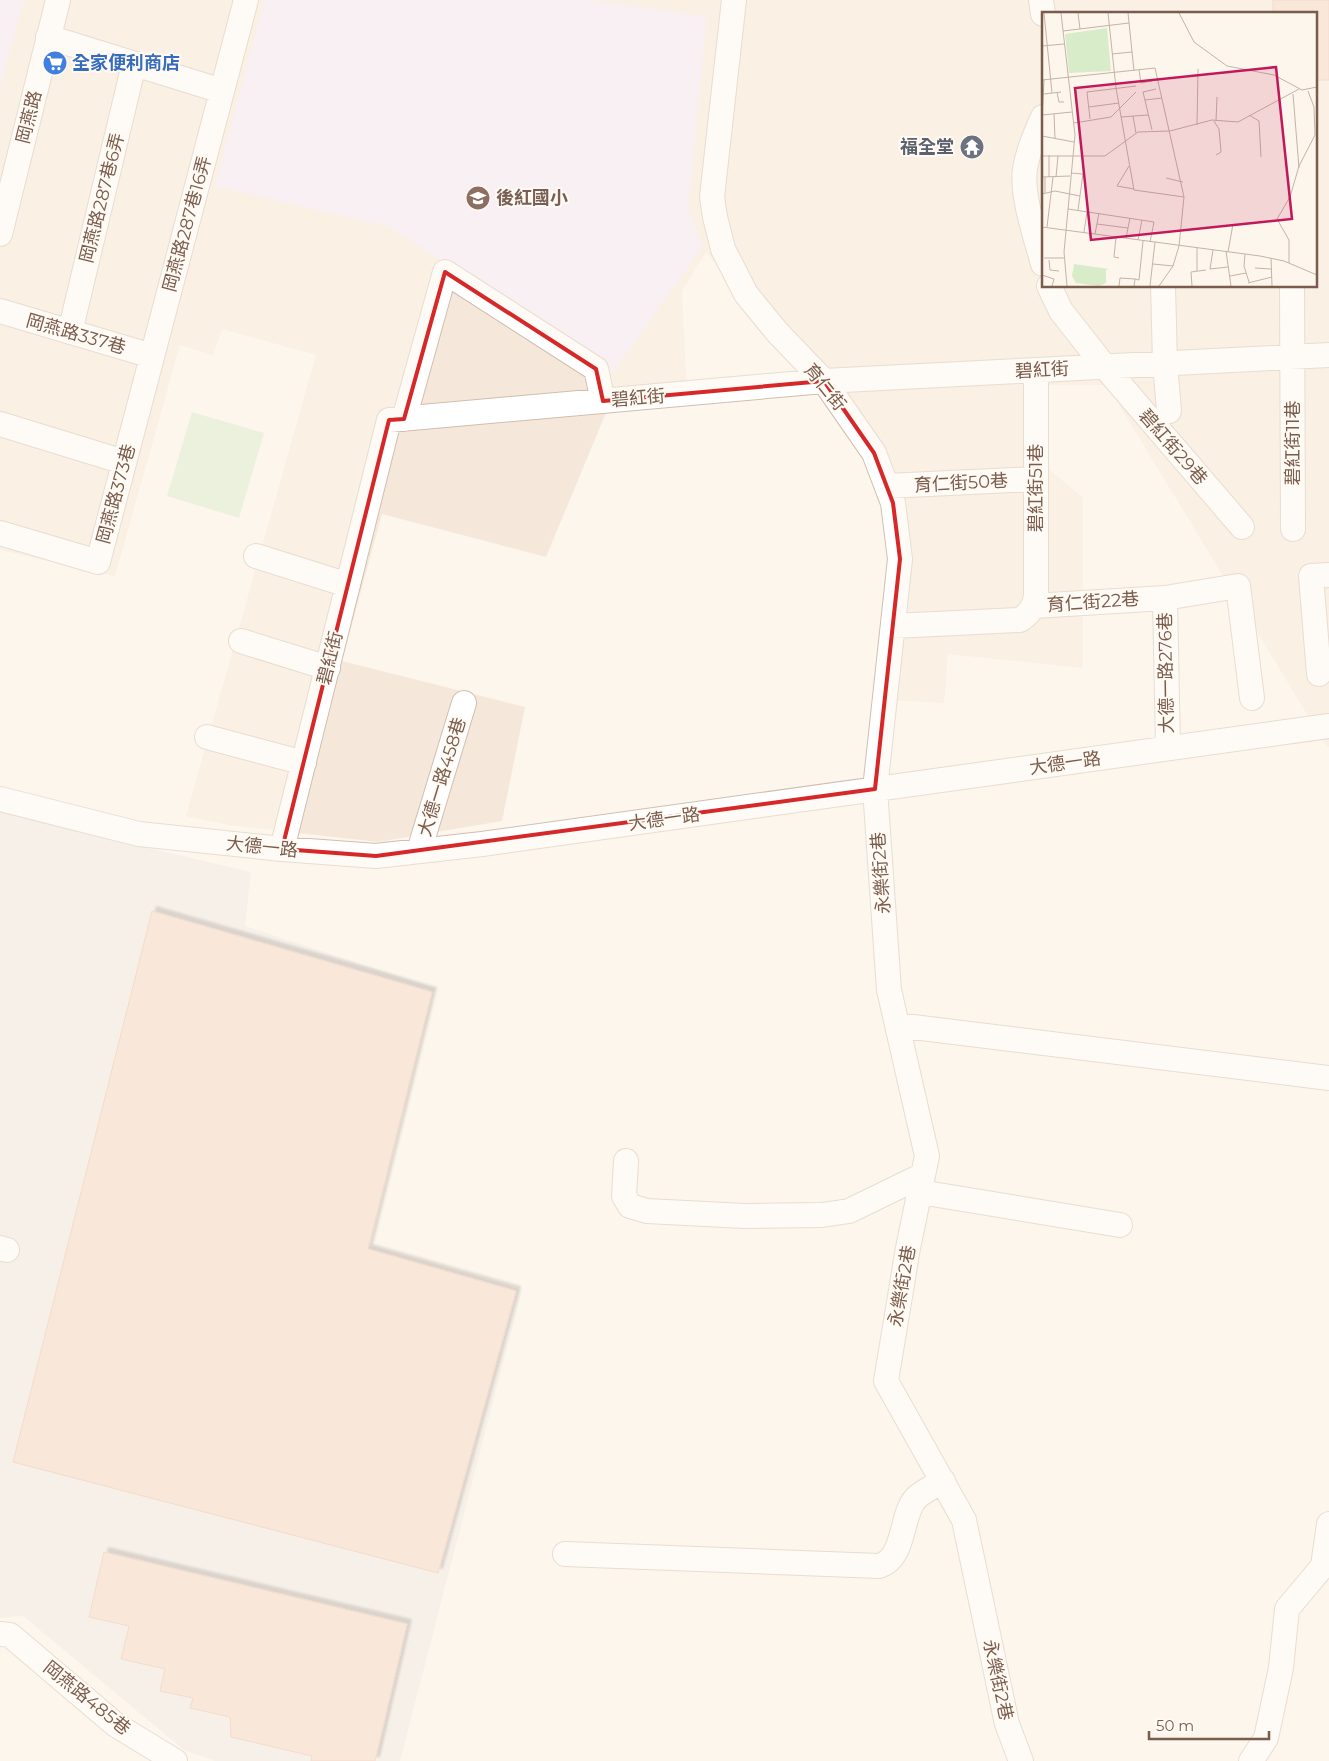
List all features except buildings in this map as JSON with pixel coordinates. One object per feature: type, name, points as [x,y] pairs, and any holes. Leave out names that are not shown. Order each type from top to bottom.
[{"type":"street","name":"岡燕路","points":[[1,224],[58,0]]},
{"type":"street","name":"岡燕路287巷16弄","points":[[152,356],[246,0]]},
{"type":"street","name":"育仁街","points":[[734,0],[712,197],[723,249],[746,294],[777,332],[824,381],[874,453],[894,504],[900,559],[875,789]]},
{"type":"street","points":[[48,37],[222,91]]},
{"type":"street","name":"岡燕路287巷6弄","points":[[70,332],[134,64]]},
{"type":"street","points":[[1042,119],[1028,151],[1024,170],[1024,188],[1042,261]]},
{"type":"street","points":[[404,419],[445,272],[596,369],[603,401]]},
{"type":"street","name":"碧紅街29巷","points":[[1050,288],[1061,311],[1105,366],[1242,527]]},
{"type":"street","points":[[1163,288],[1165,364],[1169,411]]},
{"type":"street","name":"碧紅街11巷","points":[[1292,288],[1293,529]]},
{"type":"street","name":"岡燕路337巷","points":[[0,311],[152,356]]},
{"type":"street","name":"岡燕路373巷","points":[[0,533],[98,562],[152,356]]},
{"type":"street","name":"碧紅街","points":[[282,849],[389,420],[824,381],[1329,356]]},
{"type":"street","name":"碧紅街51巷","points":[[1034,606],[1036,596],[1036,370]]},
{"type":"street","points":[[0,424],[124,462]]},
{"type":"street","name":"育仁街50巷","points":[[887,486],[1036,479]]},
{"type":"street","points":[[256,556],[348,585]]},
{"type":"street","points":[[1319,674],[1320,576]]},
{"type":"street","name":"育仁街22巷","points":[[893,626],[1020,620],[1029,614],[1034,606],[1165,598],[1238,586],[1252,698]]},
{"type":"street","name":"大德一路276巷","points":[[1165,598],[1168,748]]},
{"type":"street","points":[[241,641],[328,668]]},
{"type":"street","name":"大德一路458巷","points":[[419,851],[464,703]]},
{"type":"street","name":"大德一路","points":[[0,799],[140,834],[282,849],[376,856],[492,843],[1329,726]]},
{"type":"street","points":[[207,737],[304,763]]},
{"type":"street","name":"永樂街2巷","points":[[875,789],[889,990],[927,1156],[908,1248],[886,1381],[964,1520],[1007,1724],[1021,1761]]},
{"type":"street","points":[[897,1025],[1329,1078]]},
{"type":"street","points":[[626,1161],[624,1196],[630,1206],[647,1211],[744,1216],[822,1215],[849,1212],[921,1184],[1120,1225]]},
{"type":"street","points":[[565,1554],[879,1566],[888,1564],[894,1555],[916,1498],[943,1481]]},
{"type":"street","points":[[1251,1761],[1266,1738],[1281,1668],[1287,1608],[1323,1566],[1329,1524]]},
{"type":"street","name":"岡燕路485巷","points":[[0,1634],[10,1636],[116,1725],[175,1761]]},
{"type":"highlighted area","points":[[445,272],[596,369],[603,401],[824,381],[874,453],[893,503],[900,559],[875,789],[376,856],[282,849],[389,420],[404,419]]},
{"type":"shaded area","points":[[0,0],[1329,0],[1329,747],[1327,747],[1107,385],[1042,385],[1045,466],[1083,498],[1083,668],[948,654],[944,703],[889,700],[904,551],[852,432],[706,252],[682,291],[687,398],[608,408],[546,557],[382,514],[342,661],[525,707],[502,821],[378,842],[228,825],[186,816],[316,355],[222,329],[213,355],[180,345],[115,576],[0,550]]},
{"type":"shaded area","points":[[0,0],[24,0],[0,89]]},
{"type":"shaded area","name":"後紅國小","points":[[264,0],[588,0],[707,17],[688,210],[703,246],[613,373],[390,227],[215,186]]},
{"type":"shaded area","points":[[0,813],[251,872],[245,926],[435,988],[368,1245],[522,1290],[400,1761],[215,1761],[184,1750],[23,1616],[0,1618]]},
{"type":"green space","points":[[192,412],[264,433],[239,518],[167,496]]},
{"type":"place","name":"全家便利商店","points":[[55,63]]},
{"type":"place","name":"福全堂","points":[[972,147]]},
{"type":"place","name":"後紅國小","points":[[478,198]]}]
